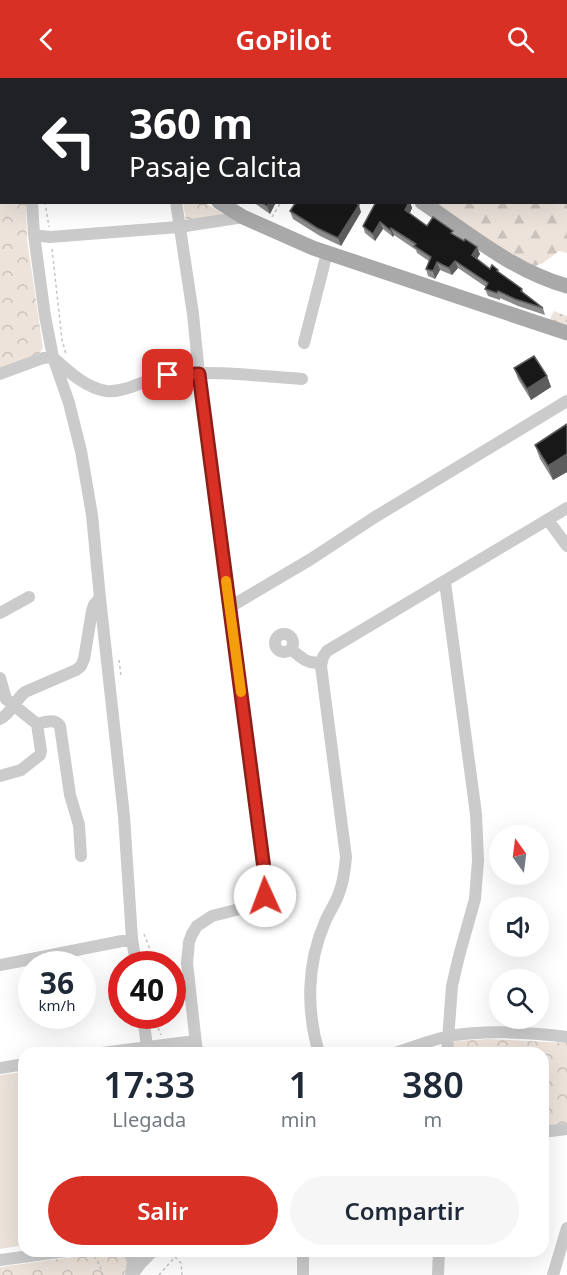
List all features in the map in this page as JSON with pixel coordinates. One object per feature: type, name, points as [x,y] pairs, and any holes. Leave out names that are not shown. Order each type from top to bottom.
[{"type":"main road","points":[[222,204],[265,228],[327,253],[567,333]]},
{"type":"main road","points":[[425,204],[512,263],[538,276],[567,286]]},
{"type":"street","points":[[32,204],[45,316],[53,357],[69,403],[85,469],[92,515],[124,816],[134,951]]},
{"type":"street","points":[[145,1029],[147,1047],[196,1047],[187,963],[192,934],[197,926],[212,916],[255,905],[261,901],[266,891],[193,314],[176,204]]},
{"type":"street","points":[[34,235],[50,237],[179,227],[243,217]]},
{"type":"street","points":[[304,343],[327,253]]},
{"type":"street","points":[[0,374],[43,358],[53,357],[71,374],[88,385],[109,391],[130,388],[168,375],[218,373],[302,379]]},
{"type":"street","points":[[230,607],[565,403]]},
{"type":"street","points":[[318,1047],[310,1006],[312,967],[325,923],[341,888],[346,857],[321,662],[327,651],[567,508]]},
{"type":"street","points":[[548,520],[567,546]]},
{"type":"street","points":[[445,582],[476,814],[478,851],[476,899],[454,973],[447,1047]]},
{"type":"street","points":[[0,613],[28,597]]},
{"type":"street","points":[[0,718],[8,714],[19,696],[25,692],[81,666],[92,611],[100,598]]},
{"type":"street","points":[[291,649],[308,662],[321,662]]},
{"type":"street","points":[[0,678],[6,699],[37,724],[41,751],[40,755],[21,770],[0,776]]},
{"type":"street","points":[[37,724],[54,721],[60,726],[70,795],[79,825],[81,856]]},
{"type":"street","points":[[0,965],[132,939]]},
{"type":"street","points":[[414,1047],[448,1036],[485,1033],[567,1037]]},
{"type":"street","points":[[0,1068],[18,1065]]},
{"type":"street","points":[[549,1131],[567,1129]]},
{"type":"street","points":[[553,1275],[567,1228]]},
{"type":"street","points":[[0,1260],[22,1257]]},
{"type":"street","points":[[131,1257],[132,1275]]},
{"type":"street","points":[[132,1275],[141,1263],[152,1257]]},
{"type":"street","points":[[303,1257],[303,1275]]},
{"type":"street","points":[[438,1275],[439,1257]]},
{"type":"path","points":[[265,228],[280,204]]},
{"type":"path","points":[[95,1257],[103,1275]]},
{"type":"path","points":[[159,1275],[175,1257],[181,1263],[182,1275]]},
{"type":"green space","points":[[0,204],[26,204],[27,239],[43,348],[39,354],[0,368]]},
{"type":"green space","points":[[183,204],[207,204],[225,215],[186,221]]},
{"type":"green space","points":[[437,204],[567,204],[567,253],[559,251],[535,266],[503,250]]},
{"type":"green space","points":[[554,311],[567,316],[567,327],[549,321]]},
{"type":"green space","points":[[488,1039],[567,1043],[567,1125],[549,1127],[549,1047],[451,1047],[456,1041]]},
{"type":"green space","points":[[18,1073],[18,1246],[0,1249],[0,1075]]},
{"type":"green space","points":[[74,1257],[125,1257],[127,1265],[124,1275],[0,1275],[0,1267]]},
{"type":"building","points":[[295,204],[359,205],[338,238],[290,211]]},
{"type":"building","points":[[375,204],[408,204],[405,210],[427,226],[433,217],[453,231],[451,233],[477,247],[472,255],[490,269],[492,265],[543,308],[498,291],[497,293],[485,289],[488,283],[455,261],[449,268],[437,262],[433,271],[426,269],[431,257],[414,246],[416,244],[380,222],[373,234],[363,226]]},
{"type":"building","points":[[534,356],[547,376],[527,389],[514,368]]},
{"type":"building","points":[[567,424],[567,454],[548,466],[535,445]]},
{"type":"slow traffic","points":[[226,581],[241,692]]},
{"type":"route","points":[[168,375],[199,374],[266,884],[265,896]]}]
